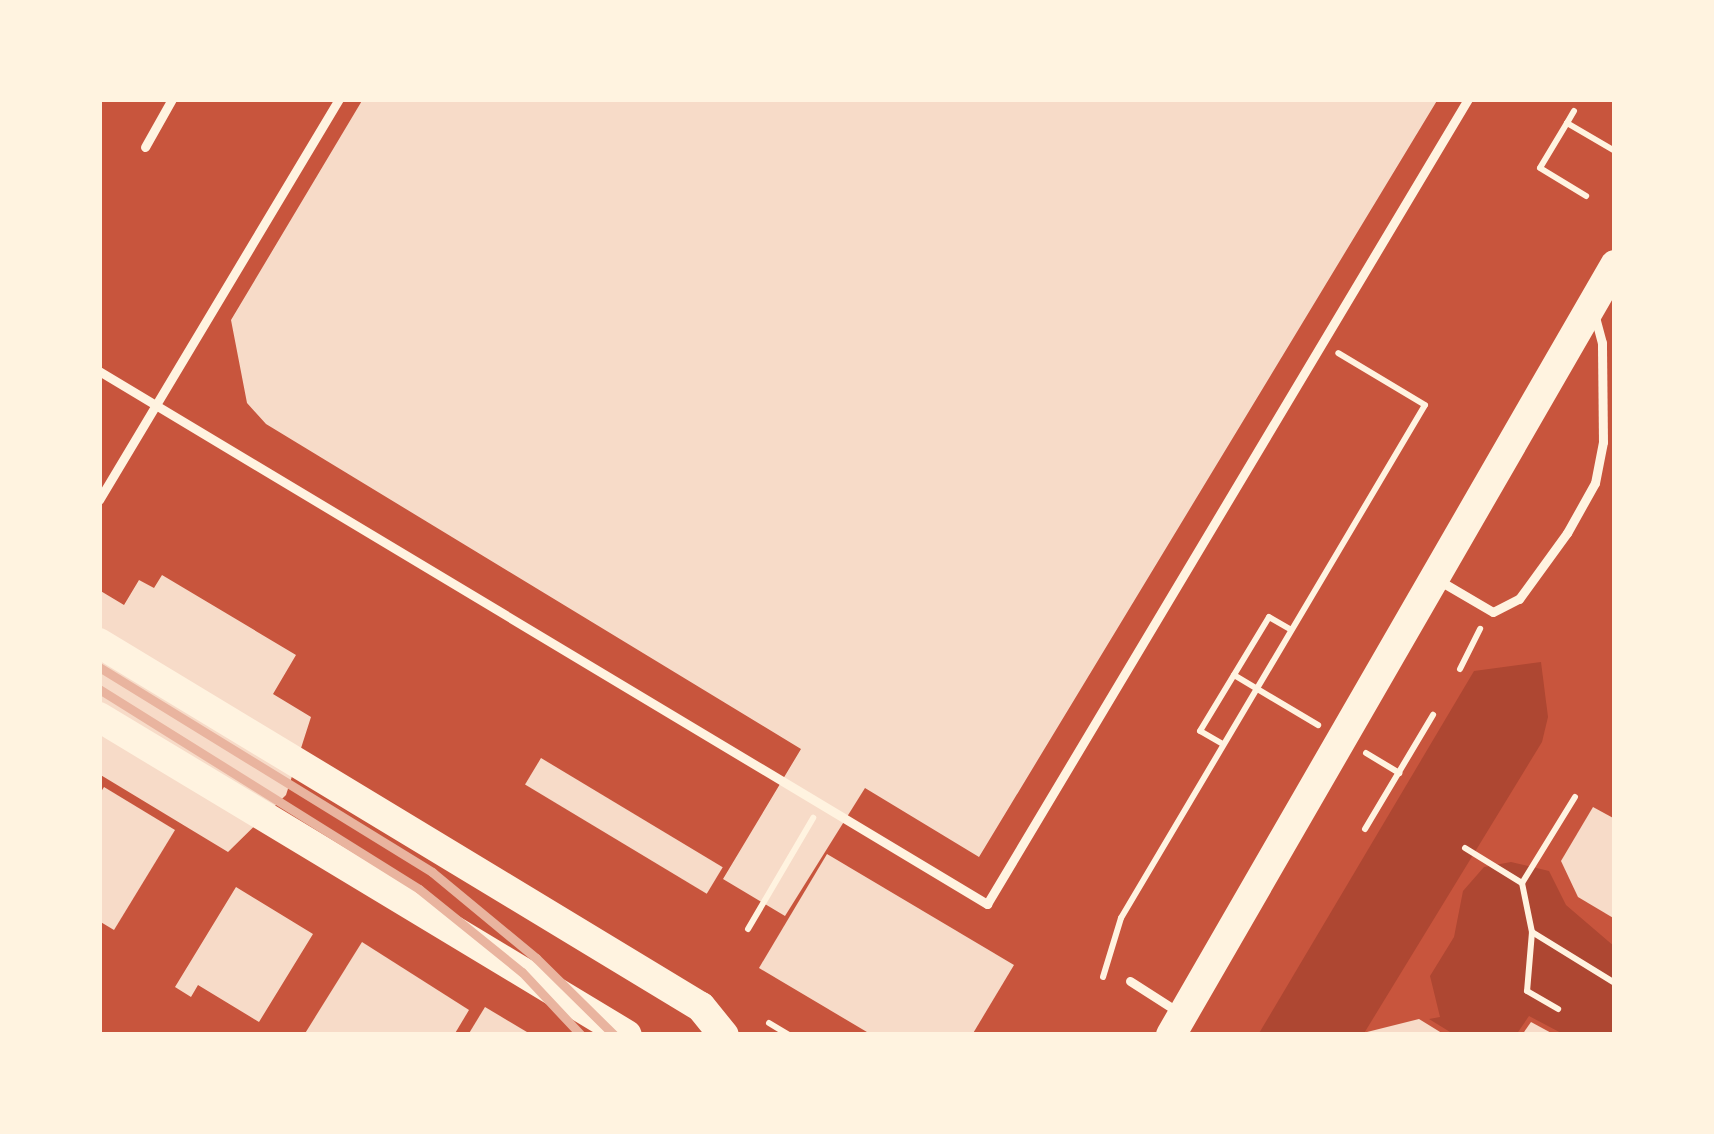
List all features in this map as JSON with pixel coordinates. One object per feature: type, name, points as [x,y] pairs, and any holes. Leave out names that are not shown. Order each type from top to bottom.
[{"type":"main road","points":[[1177,1025],[1615,265]]},
{"type":"main road","points":[[99,643],[701,1007],[724,1035]]},
{"type":"main road","points":[[99,717],[627,1035]]},
{"type":"lane","points":[[145,147],[172,99]]},
{"type":"lane","points":[[99,500],[339,99]]},
{"type":"lane","points":[[99,371],[987,904],[1468,99]]},
{"type":"lane","points":[[1434,578],[1491,611],[1520,599],[1544,571],[1594,483],[1606,399],[1603,343],[1591,306]]},
{"type":"lane","points":[[1130,982],[1177,1025]]},
{"type":"path","points":[[1574,111],[1540,168],[1586,196]]},
{"type":"path","points":[[1567,123],[1615,151]]},
{"type":"path","points":[[1102,977],[1111,935],[1425,405],[1322,343]]},
{"type":"path","points":[[1460,669],[1491,611]]},
{"type":"path","points":[[1223,744],[1200,731],[1269,616],[1290,629]]},
{"type":"path","points":[[1365,830],[1433,715]]},
{"type":"path","points":[[1558,1009],[1527,991],[1532,932],[1522,883],[1575,796]]},
{"type":"path","points":[[748,929],[821,804]]},
{"type":"path","points":[[1465,848],[1522,883]]},
{"type":"path","points":[[1532,932],[1615,983]]},
{"type":"path","points":[[770,1023],[789,1035]]},
{"type":"shaded area","points":[[1541,662],[1548,717],[1542,742],[1363,1035],[1258,1035],[1474,671]]},
{"type":"shaded area","points":[[1511,862],[1549,871],[1566,905],[1615,947],[1615,1035],[1565,1035],[1529,1016],[1516,1035],[1455,1035],[1429,1019],[1440,1017],[1430,976],[1454,937],[1463,891],[1484,867]]},
{"type":"building","points":[[363,99],[1438,99],[979,857],[865,788],[785,916],[723,879],[801,749],[266,424],[247,403],[231,320]]},
{"type":"building","points":[[162,575],[296,655],[273,694],[311,717],[286,795],[228,852],[99,774],[99,590],[124,605],[139,580],[154,588]]},
{"type":"building","points":[[541,758],[723,867],[707,894],[525,785]]},
{"type":"building","points":[[104,787],[175,830],[114,930],[99,921],[99,795]]},
{"type":"building","points":[[1593,807],[1615,819],[1615,919],[1578,897],[1561,861]]},
{"type":"building","points":[[827,854],[1014,965],[972,1035],[872,1035],[759,968]]},
{"type":"building","points":[[236,887],[313,934],[259,1022],[198,985],[191,997],[175,987]]},
{"type":"building","points":[[362,942],[469,1010],[454,1035],[304,1035]]},
{"type":"building","points":[[485,1007],[532,1035],[468,1035]]},
{"type":"building","points":[[1419,1019],[1445,1035],[1363,1035],[1363,1033]]},
{"type":"building","points":[[1531,1022],[1555,1035],[1522,1035]]},
{"type":"railway","points":[[99,667],[432,872],[536,958],[614,1035]]},
{"type":"railway","points":[[99,689],[419,889],[522,972],[581,1035]]}]
